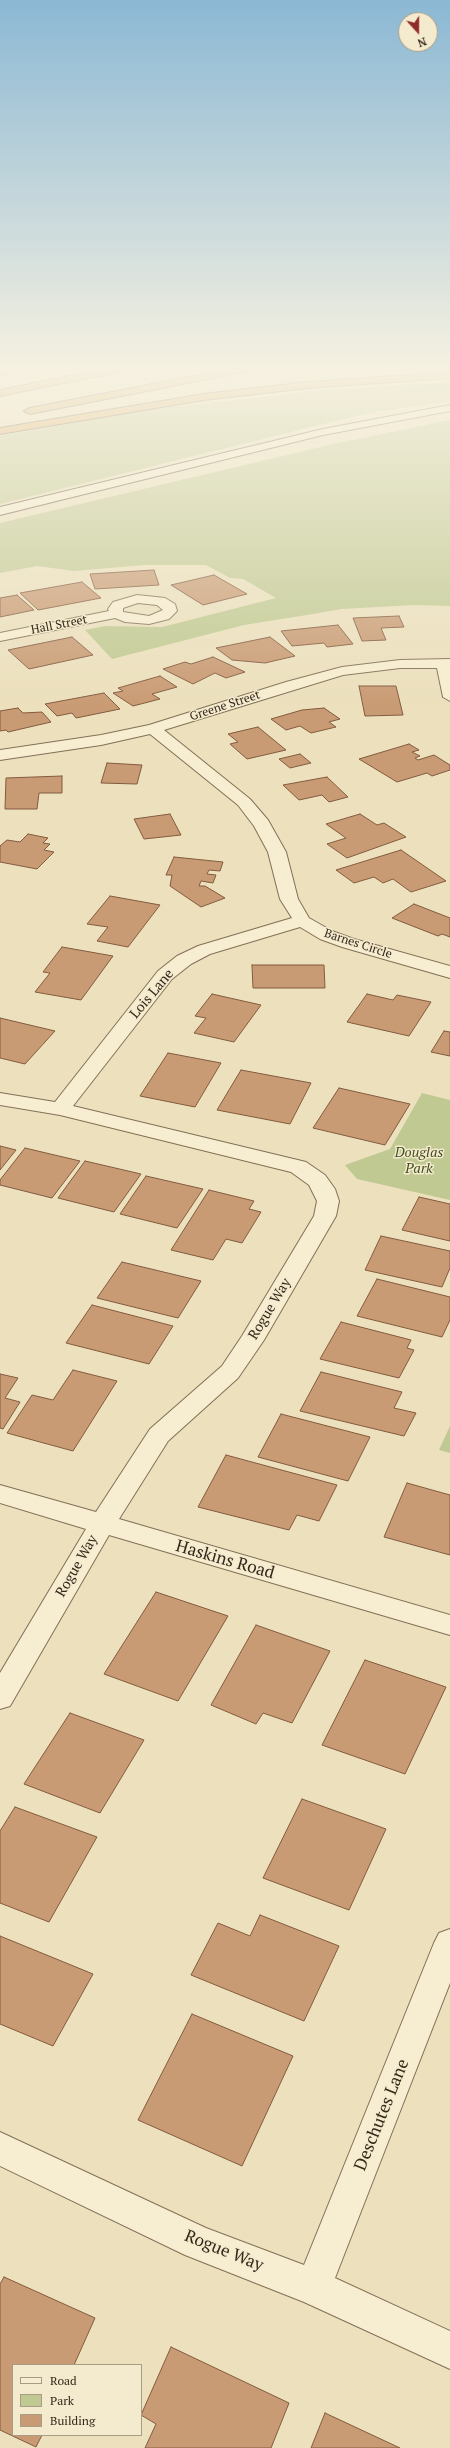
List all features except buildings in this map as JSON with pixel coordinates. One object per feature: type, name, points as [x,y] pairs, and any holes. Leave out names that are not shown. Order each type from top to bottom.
[{"type":"street","points":[[0,511],[130,479]]},
{"type":"street","name":"Hall Street","points":[[0,637],[117,614]]},
{"type":"street","points":[[446,663],[450,697]]},
{"type":"street","name":"Greene Street","points":[[0,755],[101,740],[153,729],[319,676],[371,666],[446,663]]},
{"type":"street","name":"Barnes Circle","points":[[153,729],[244,802],[262,824],[277,852],[289,899],[302,921],[326,935],[348,943],[450,972]]},
{"type":"street","name":"Lois Lane","points":[[60,1109],[165,976],[184,960],[204,950],[302,921]]},
{"type":"street","name":"Rogue Way","points":[[0,1099],[60,1109],[298,1167],[317,1180],[324,1189],[328,1201],[325,1216],[252,1340],[233,1368],[159,1435],[102,1524],[0,1698]]},
{"type":"street","name":"Haskins Road","points":[[0,1494],[450,1625]]},
{"type":"street","name":"Deschutes Lane","points":[[313,2287],[450,1943]]},
{"type":"street","name":"Rogue Way","points":[[0,2149],[198,2242],[313,2287],[450,2350]]},
{"type":"green space","points":[[0,479],[100,479],[0,504]]},
{"type":"green space","points":[[184,479],[450,479],[450,606],[414,605],[342,609],[244,625],[112,659],[85,630],[105,626],[162,627],[276,598],[243,579],[230,578],[206,565],[144,565],[74,571],[37,566],[0,573],[0,523]]},
{"type":"green space","name":"Douglas Park","points":[[422,1093],[450,1100],[450,1200],[357,1179],[345,1165],[390,1149]]},
{"type":"green space","points":[[450,1426],[450,1453],[439,1450]]}]
